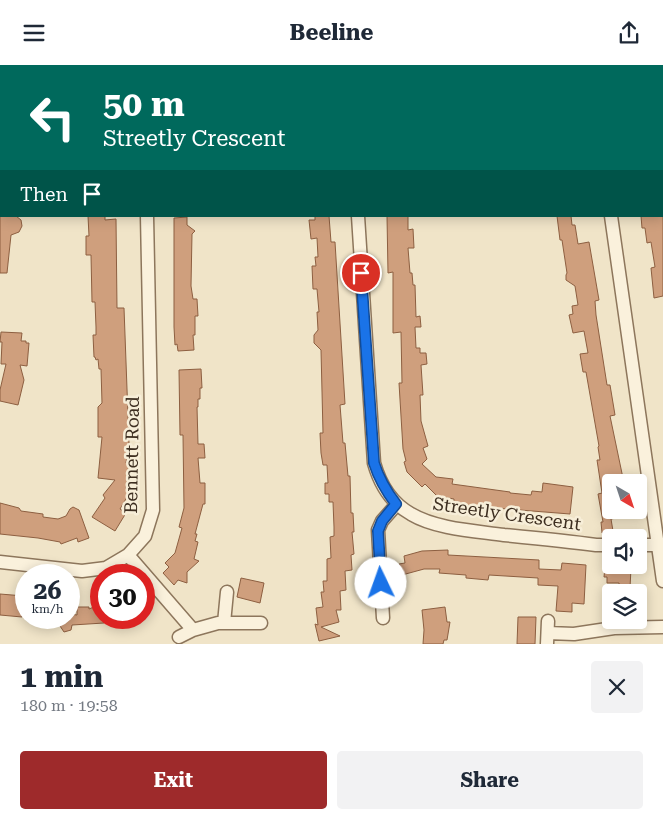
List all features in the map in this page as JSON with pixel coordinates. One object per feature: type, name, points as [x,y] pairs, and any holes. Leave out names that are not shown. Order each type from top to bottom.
[{"type":"street","name":"Bennett Road","points":[[0,563],[82,571],[106,568],[128,555],[145,536],[153,510],[146,217]]},
{"type":"street","name":"Streetly Crescent","points":[[358,217],[374,463],[378,477],[385,490],[396,504],[411,515],[425,521],[452,527],[602,545]]},
{"type":"street","points":[[611,217],[660,545],[663,581]]},
{"type":"street","points":[[383,618],[378,531],[382,521],[396,504]]},
{"type":"street","points":[[647,545],[660,545]]},
{"type":"street","points":[[128,555],[193,630]]},
{"type":"street","points":[[224,623],[227,592]]},
{"type":"street","points":[[179,637],[193,630],[218,623],[261,623]]},
{"type":"street","points":[[548,633],[574,634],[614,628],[663,627]]},
{"type":"building","points":[[0,217],[17,217],[21,220],[22,226],[19,232],[11,235],[7,273],[0,273]]},
{"type":"building","points":[[88,217],[105,217],[105,220],[116,219],[117,308],[124,308],[129,443],[126,463],[129,462],[126,489],[130,492],[120,509],[126,513],[115,531],[92,517],[105,498],[103,495],[115,480],[98,478],[102,437],[98,437],[98,407],[102,403],[101,369],[99,369],[98,359],[96,360],[94,357],[93,335],[96,335],[95,302],[92,302],[91,255],[86,255],[86,236],[89,236]]},
{"type":"building","points":[[187,217],[187,225],[195,231],[192,234],[191,286],[193,299],[197,299],[198,316],[195,316],[194,350],[178,351],[177,344],[175,345],[174,327],[174,218]]},
{"type":"building","points":[[315,217],[329,217],[331,242],[335,242],[345,404],[340,405],[343,443],[345,443],[348,476],[350,476],[351,513],[353,513],[354,532],[352,532],[354,554],[351,555],[352,570],[345,571],[346,590],[340,591],[341,610],[336,610],[339,622],[321,627],[340,636],[319,641],[315,624],[318,625],[316,608],[323,607],[321,592],[324,592],[323,581],[327,581],[327,559],[331,558],[330,537],[334,536],[334,527],[333,502],[329,502],[329,494],[325,494],[325,483],[328,483],[327,465],[323,465],[321,453],[320,433],[323,433],[321,350],[314,343],[314,335],[318,330],[317,312],[319,312],[317,289],[313,289],[312,266],[316,266],[315,257],[318,257],[317,238],[311,239],[309,220],[315,220]]},
{"type":"building","points":[[387,217],[408,217],[408,230],[413,229],[414,248],[408,248],[410,273],[412,273],[413,285],[415,285],[416,317],[420,316],[421,327],[415,327],[416,348],[420,348],[420,353],[426,353],[427,364],[421,365],[423,395],[420,395],[421,421],[428,446],[423,448],[427,459],[422,464],[436,477],[453,479],[452,484],[510,493],[531,495],[532,491],[542,492],[543,483],[573,487],[570,514],[469,506],[454,503],[454,499],[437,496],[425,484],[422,487],[407,472],[404,462],[406,461],[403,449],[399,383],[402,383],[401,332],[393,333],[393,272],[388,273]]},
{"type":"building","points":[[557,217],[571,217],[572,225],[575,225],[578,244],[589,242],[599,300],[595,301],[596,315],[607,385],[610,385],[615,415],[610,416],[622,474],[602,474],[602,493],[597,460],[600,460],[599,446],[586,372],[583,372],[580,354],[588,353],[584,331],[573,333],[569,315],[573,314],[572,306],[578,305],[575,286],[566,280],[567,273],[562,240],[560,240]]},
{"type":"building","points":[[641,217],[663,217],[663,296],[654,298],[651,268],[655,267],[651,242],[647,243],[645,228],[642,228]]},
{"type":"building","points":[[1,332],[22,333],[21,341],[29,343],[27,366],[20,365],[24,380],[18,405],[0,401],[0,390],[6,364],[1,364]]},
{"type":"building","points":[[201,369],[202,388],[200,388],[200,399],[198,399],[197,407],[198,444],[204,444],[205,458],[198,458],[200,483],[205,483],[205,504],[203,504],[195,534],[197,534],[195,541],[198,542],[194,559],[199,561],[187,572],[187,583],[178,580],[174,585],[163,573],[169,567],[165,563],[175,553],[182,528],[179,527],[184,508],[183,435],[180,435],[179,370]]},
{"type":"building","points":[[602,493],[602,516],[598,494]]},
{"type":"building","points":[[0,503],[19,508],[21,511],[43,514],[43,517],[58,519],[66,516],[73,507],[79,510],[89,538],[78,542],[77,538],[61,544],[60,542],[38,538],[0,534]]},
{"type":"building","points":[[602,519],[611,519],[613,529],[602,529],[602,533],[601,522],[603,522]]},
{"type":"building","points":[[448,550],[448,555],[539,560],[539,569],[561,570],[562,563],[586,565],[584,604],[572,603],[572,612],[556,611],[558,586],[538,585],[538,578],[489,575],[488,580],[466,578],[466,575],[439,573],[440,569],[424,569],[402,575],[399,564],[405,563],[404,556],[422,551]]},
{"type":"building","points":[[604,574],[631,574],[630,584],[607,583],[607,577],[604,577]]},
{"type":"building","points":[[241,578],[264,583],[260,603],[237,597]]},
{"type":"building","points":[[0,594],[15,595],[15,616],[0,615]]},
{"type":"building","points":[[80,607],[89,607],[90,624],[80,624]]},
{"type":"building","points":[[445,607],[447,622],[450,622],[447,640],[444,640],[443,644],[423,644],[422,610]]},
{"type":"building","points":[[518,617],[536,617],[535,644],[517,644]]},
{"type":"building","points":[[62,629],[71,629],[71,630],[64,632]]},
{"type":"route","points":[[361,273],[374,463],[378,477],[396,504],[382,521],[378,531],[381,583]]}]
